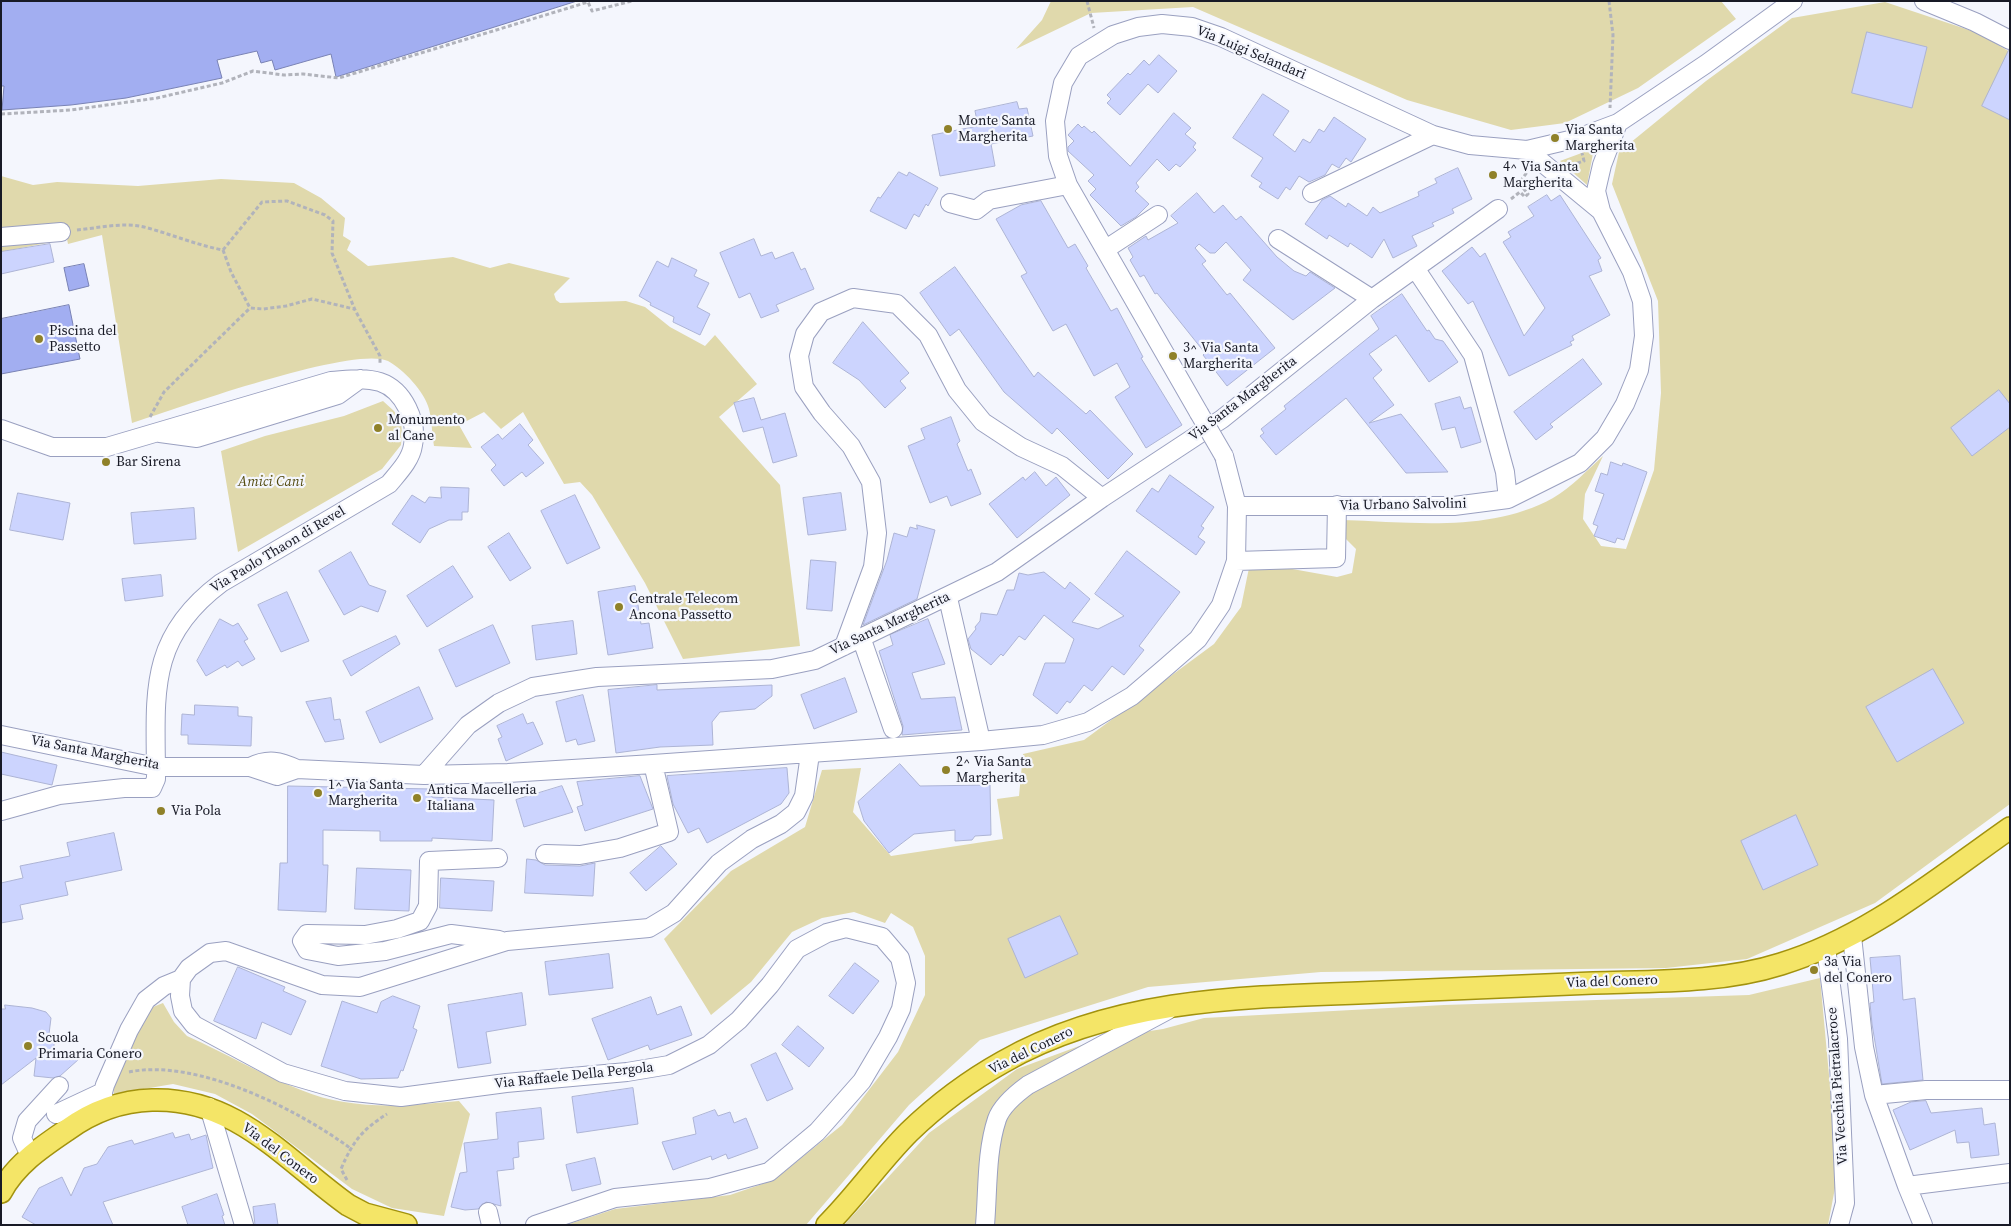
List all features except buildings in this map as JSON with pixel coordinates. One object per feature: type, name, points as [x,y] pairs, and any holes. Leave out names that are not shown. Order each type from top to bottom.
[{"type":"main road","name":"Via del Conero","points":[[826,1225],[908,1134],[941,1103],[1005,1060],[1076,1029],[1118,1016],[1243,997],[1712,978],[1737,975],[1781,964],[1826,948],[1852,936],[1892,911],[2010,828]]},
{"type":"main road","name":"Via del Conero","points":[[1,1192],[15,1172],[30,1156],[81,1120],[104,1095],[141,1100],[174,1099],[210,1107],[244,1125],[348,1205],[365,1214],[406,1225]]},
{"type":"street","points":[[1527,150],[1578,138],[1613,125],[1706,64],[1793,1]]},
{"type":"street","points":[[1924,1],[1975,22],[2010,40]]},
{"type":"street","name":"Via Luigi Selandari","points":[[810,754],[897,746],[982,742],[1052,733],[1088,722],[1132,696],[1198,639],[1221,605],[1236,561],[1237,506],[1224,456],[1068,184],[1058,156],[1055,121],[1063,83],[1079,56],[1113,35],[1138,27],[1162,24],[1192,27],[1221,37],[1433,135],[1470,145],[1527,150]]},
{"type":"street","name":"Via Urbano Salvolini","points":[[1237,506],[1454,506],[1508,500],[1580,463],[1605,438],[1626,404],[1639,370],[1644,336],[1642,301],[1632,272],[1601,211],[1596,191],[1613,125]]},
{"type":"street","points":[[1312,193],[1433,135]]},
{"type":"street","name":"Via Urbano Salvolini","points":[[1527,150],[1601,211]]},
{"type":"street","points":[[950,204],[976,210],[989,200],[1068,184]]},
{"type":"street","name":"Via Santa Margherita","points":[[1,735],[156,767],[250,767],[260,762],[278,761],[297,769],[424,775],[468,725],[499,703],[533,687],[597,677],[772,669],[815,660],[948,598],[997,572],[1102,498],[1222,419],[1372,299],[1498,209]]},
{"type":"street","points":[[1106,249],[1158,215]]},
{"type":"street","points":[[1,236],[62,232]]},
{"type":"street","points":[[1278,239],[1372,299]]},
{"type":"street","points":[[1415,268],[1473,355],[1505,472],[1508,500]]},
{"type":"street","points":[[844,646],[873,567],[877,532],[871,482],[851,446],[822,413],[804,387],[799,356],[805,334],[821,312],[853,298],[897,304],[928,335],[956,390],[983,422],[1022,447],[1062,466],[1102,498]]},
{"type":"street","name":"Via Paolo Thaon di Revel","points":[[1,429],[52,447],[107,447],[152,432],[331,381],[360,379],[381,382],[395,390],[407,406],[413,426],[413,446],[403,466],[389,484],[221,583],[198,600],[178,624],[160,666],[155,706],[156,767]]},
{"type":"street","points":[[1236,561],[1336,558],[1337,505]]},
{"type":"street","points":[[948,598],[982,742]]},
{"type":"street","points":[[861,637],[893,729]]},
{"type":"street","points":[[56,1114],[104,1095],[146,1000],[164,986],[181,979],[189,968],[210,953],[226,951],[322,986],[360,987],[507,941],[649,928],[674,913],[720,863],[752,839],[781,824],[796,812],[804,796],[810,754],[508,773],[424,775]]},
{"type":"street","points":[[544,854],[580,855],[612,850],[669,832],[653,764]]},
{"type":"street","points":[[1,811],[59,795],[124,788],[152,788],[155,786],[156,767]]},
{"type":"street","points":[[498,858],[429,861],[428,906],[420,921],[397,929],[365,935],[307,934],[302,941],[307,950],[338,956],[385,951],[451,934],[507,941]]},
{"type":"street","name":"Via Raffaele Della Pergola","points":[[181,979],[180,996],[183,1011],[194,1025],[283,1073],[345,1091],[401,1097],[506,1083],[627,1072],[669,1065],[709,1045],[732,1026],[770,985],[797,949],[827,933],[846,928],[882,937],[900,958],[906,983],[900,1009],[888,1037],[862,1081],[817,1132],[769,1172],[710,1188],[615,1198],[535,1225]]},
{"type":"street","name":"Via Vecchia Pietralacroce","points":[[1852,936],[1864,1047],[1874,1095],[1923,1225]]},
{"type":"street","name":"Via Vecchia Pietralacroce","points":[[1826,948],[1838,1049],[1845,1203],[1839,1225]]},
{"type":"street","name":"Via del Conero","points":[[985,1225],[992,1147],[998,1118],[1015,1095],[1028,1085],[1175,1006]]},
{"type":"street","points":[[30,1156],[22,1138],[27,1121],[60,1086]]},
{"type":"street","points":[[1874,1095],[1926,1090],[2010,1090]]},
{"type":"street","points":[[210,1107],[244,1225]]},
{"type":"street","points":[[1907,1186],[2010,1173]]},
{"type":"path","points":[[1,114],[71,110],[157,98],[222,83],[253,71],[339,78],[588,2],[592,12],[632,1]]},
{"type":"path","points":[[1087,1],[1099,43]]},
{"type":"path","points":[[1609,1],[1613,35],[1613,125]]},
{"type":"path","points":[[1519,183],[1528,194],[1525,197],[1520,192]]},
{"type":"path","points":[[223,250],[262,202],[287,201],[325,215],[333,221],[332,253],[354,310],[380,356],[381,382]]},
{"type":"path","points":[[62,232],[122,225],[143,227],[194,244],[223,250]]},
{"type":"path","points":[[223,250],[238,286],[250,308]]},
{"type":"path","points":[[152,432],[150,414],[164,392],[250,308],[263,309],[286,306],[312,299],[354,310]]},
{"type":"path","points":[[104,1095],[130,1071],[171,1071],[212,1079],[281,1105],[328,1131],[350,1148]]},
{"type":"path","points":[[342,1169],[350,1148],[358,1136],[376,1121]]},
{"type":"green space","points":[[1051,1],[1721,1],[1736,19],[1638,88],[1565,123],[1511,130],[1407,100],[1193,7],[1091,13],[1016,49],[1042,20]]},
{"type":"green space","points":[[1885,2],[1978,33],[2010,52],[2010,804],[1875,903],[1747,959],[1666,968],[1321,972],[1148,987],[980,1040],[909,1105],[806,1225],[566,1225],[615,1209],[730,1195],[774,1180],[842,1125],[898,1052],[925,995],[925,956],[913,927],[891,913],[885,923],[854,912],[822,918],[792,932],[751,982],[711,1015],[664,939],[731,871],[805,827],[822,770],[861,768],[853,812],[891,856],[1003,839],[997,799],[1019,796],[1023,754],[1084,740],[1214,644],[1241,607],[1249,568],[1270,565],[1337,577],[1352,573],[1356,549],[1345,538],[1342,520],[1450,523],[1477,521],[1503,516],[1529,509],[1560,494],[1603,456],[1585,494],[1583,519],[1601,546],[1626,549],[1654,470],[1661,393],[1658,301],[1612,184],[1619,152],[1706,81],[1792,18]]},
{"type":"green space","points":[[1595,143],[1587,185],[1560,161],[1587,151],[1585,147]]},
{"type":"green space","points":[[1,176],[33,185],[57,182],[138,186],[221,179],[294,183],[321,198],[345,218],[343,236],[351,241],[347,250],[368,266],[453,257],[490,268],[509,263],[570,278],[554,294],[556,300],[560,303],[626,301],[645,307],[670,327],[705,346],[715,335],[757,384],[719,417],[780,485],[800,646],[683,659],[645,583],[592,495],[580,482],[564,484],[523,412],[501,429],[484,412],[459,425],[472,448],[434,446],[427,402],[407,375],[388,361],[369,358],[303,370],[223,393],[132,423],[102,235],[68,244],[67,239],[1,252]]},
{"type":"green space","name":"Amici Cani","points":[[383,401],[394,411],[401,422],[402,433],[401,445],[382,469],[238,552],[221,451],[265,436],[344,416]]},
{"type":"green space","points":[[1820,978],[1838,1172],[1828,1225],[844,1225],[929,1133],[1017,1069],[1098,1039],[1163,1029],[1204,1018],[1444,1005],[1749,995]]},
{"type":"green space","points":[[163,1003],[174,1022],[187,1036],[272,1078],[320,1097],[359,1104],[379,1105],[459,1101],[470,1114],[444,1216],[392,1208],[352,1189],[252,1114],[215,1094],[173,1084],[114,1094],[113,1087],[143,1011]]},
{"type":"water","points":[[1,1],[577,1],[336,77],[331,54],[275,70],[272,60],[261,63],[257,51],[217,60],[222,78],[126,98],[71,105],[2,110],[4,86],[1,86]]},
{"type":"water","points":[[84,264],[89,286],[69,291],[64,268]]},
{"type":"water","name":"Piscina del Passetto","points":[[69,305],[80,359],[1,374],[1,319]]},
{"type":"place","name":"Monte Santa Margherita","points":[[948,129]]},
{"type":"place","name":"Via Santa Margherita","points":[[1555,138]]},
{"type":"place","name":"4^ Via Santa Margherita","points":[[1493,175]]},
{"type":"place","name":"Piscina del Passetto","points":[[39,339]]},
{"type":"place","name":"3^ Via Santa Margherita","points":[[1173,356]]},
{"type":"place","name":"Monumento al Cane","points":[[378,428]]},
{"type":"place","name":"Bar Sirena","points":[[106,462]]},
{"type":"place","name":"Centrale Telecom Ancona Passetto","points":[[619,607]]},
{"type":"place","name":"2^ Via Santa Margherita","points":[[946,770]]},
{"type":"place","name":"1^ Via Santa Margherita","points":[[318,793]]},
{"type":"place","name":"Antica Macelleria Italiana","points":[[417,798]]},
{"type":"place","name":"Via Pola","points":[[161,811]]},
{"type":"place","name":"3a Via del Conero","points":[[1814,970]]},
{"type":"place","name":"Scuola Primaria Conero","points":[[28,1046]]}]
